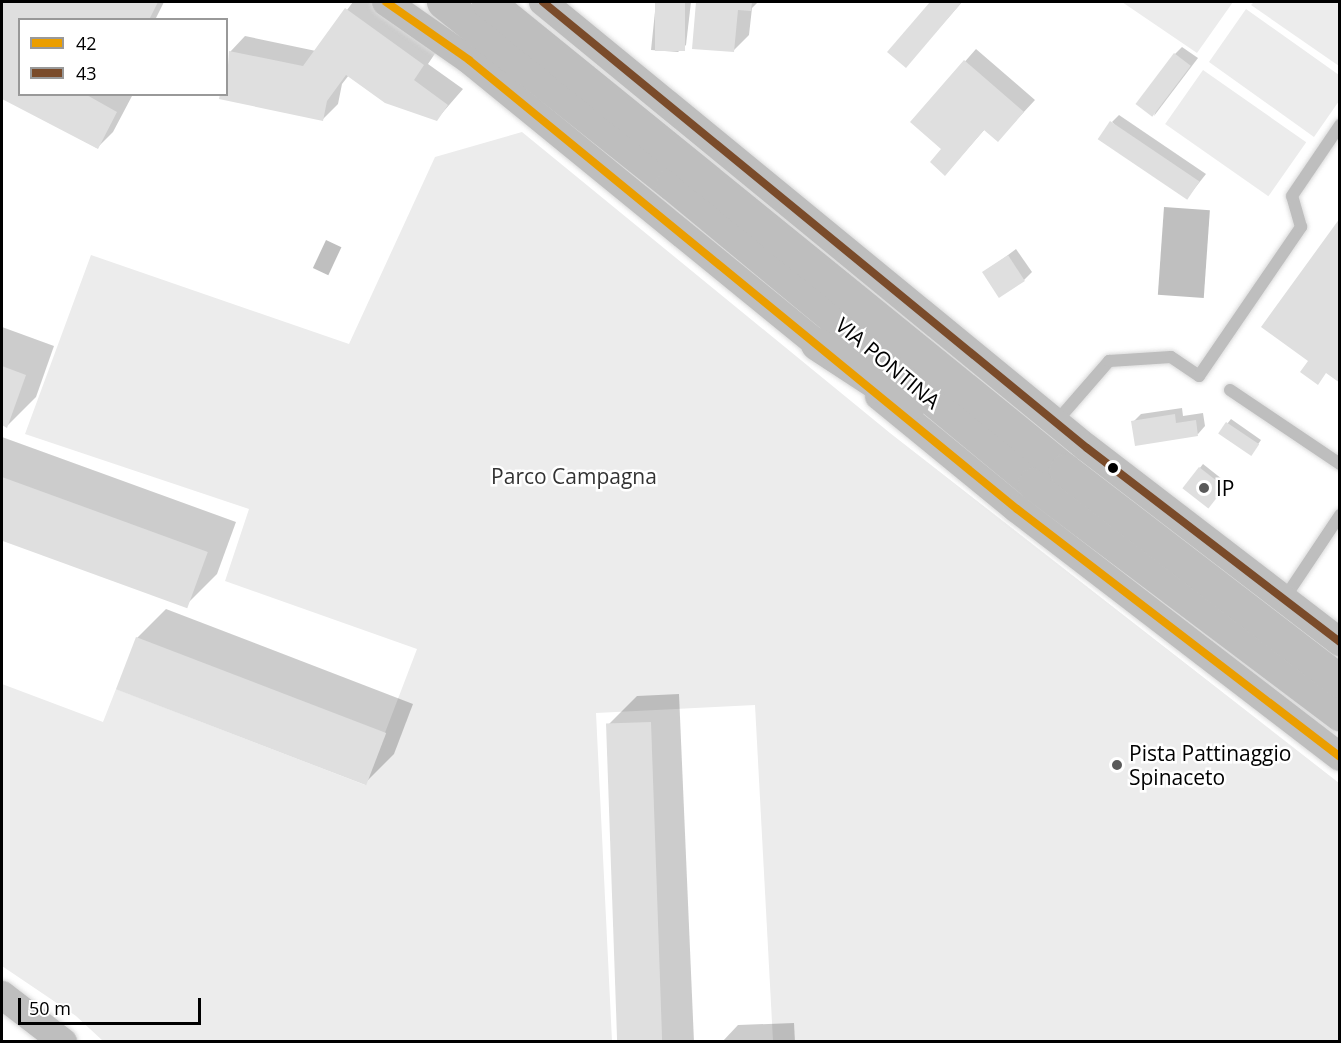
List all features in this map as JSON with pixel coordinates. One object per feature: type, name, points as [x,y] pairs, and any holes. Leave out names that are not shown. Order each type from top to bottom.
[{"type":"highway","name":"VIA PONTINA","points":[[443,2],[672,184],[1034,484],[1340,715]]},
{"type":"highway","name":"VIA PONTINA","points":[[488,2],[1065,470],[1340,681]]},
{"type":"highway","points":[[817,344],[1034,484]]},
{"type":"street","name":"VIA PONTINA","points":[[386,2],[469,60],[1017,509],[1340,757]]},
{"type":"street","points":[[543,2],[1056,422],[1340,642]]},
{"type":"street","points":[[2,995],[63,1041]]},
{"type":"lane","points":[[1056,422],[1109,361],[1171,357],[1198,376],[1302,227],[1292,196],[1340,125]]},
{"type":"lane","points":[[1230,390],[1340,464]]},
{"type":"lane","points":[[1283,600],[1340,515]]},
{"type":"green space","points":[[1122,2],[1233,2],[1197,53]]},
{"type":"green space","points":[[1254,2],[1339,2],[1339,66],[1251,5]]},
{"type":"green space","points":[[1246,9],[1339,75],[1339,101],[1314,137],[1209,62]]},
{"type":"green space","points":[[1203,70],[1306,142],[1268,196],[1165,124]]},
{"type":"green space","name":"Parco Campagna","points":[[522,132],[890,433],[1339,783],[1339,1041],[773,1041],[755,705],[596,713],[612,1041],[103,1041],[76,1016],[2,966],[2,684],[103,722],[116,689],[365,785],[417,649],[225,581],[249,509],[25,434],[91,255],[349,344],[435,157]]},
{"type":"shaded area","points":[[1164,207],[1210,210],[1204,298],[1158,295]]},
{"type":"shaded area","points":[[326,240],[341,247],[328,275],[313,268]]},
{"type":"building","points":[[2,2],[158,2],[150,18],[18,18],[18,96],[89,96],[117,112],[98,149],[2,99]]},
{"type":"building","points":[[655,2],[685,2],[685,51],[655,51]]},
{"type":"building","points":[[696,2],[752,2],[751,11],[738,10],[734,52],[692,49]]},
{"type":"building","points":[[930,2],[962,2],[906,68],[887,52]]},
{"type":"building","points":[[345,8],[424,65],[414,80],[448,105],[437,121],[385,103],[346,75],[327,101],[323,121],[219,99],[220,96],[228,96],[229,51],[303,66]]},
{"type":"building","points":[[1174,53],[1191,66],[1152,117],[1135,104]]},
{"type":"building","points":[[964,60],[1024,112],[998,142],[984,130],[945,176],[930,162],[941,149],[910,122]]},
{"type":"building","points":[[1110,121],[1200,181],[1187,200],[1098,139]]},
{"type":"building","points":[[1340,218],[1340,383],[1326,373],[1318,385],[1300,372],[1308,361],[1261,327]]},
{"type":"building","points":[[1008,255],[1025,281],[999,298],[982,272]]},
{"type":"building","points":[[2,366],[26,375],[7,428],[2,425]]},
{"type":"building","points":[[1175,414],[1176,423],[1196,420],[1198,436],[1135,446],[1131,421]]},
{"type":"building","points":[[1226,422],[1259,444],[1251,456],[1218,434]]},
{"type":"building","name":"IP","points":[[1199,467],[1225,487],[1208,509],[1182,488]]},
{"type":"building","points":[[2,477],[208,552],[187,608],[2,541]]},
{"type":"building","points":[[136,637],[386,733],[366,785],[116,689]]},
{"type":"building","points":[[651,722],[662,1042],[617,1042],[606,724]]},
{"type":"transit line","name":"42","points":[[386,2],[469,60],[1017,509],[1340,757]]},
{"type":"transit line","name":"43","points":[[543,2],[1087,448],[1340,642]]},
{"type":"place","name":"IP","points":[[1204,488]]},
{"type":"place","name":"Pista Pattinaggio Spinaceto","points":[[1117,765]]}]
